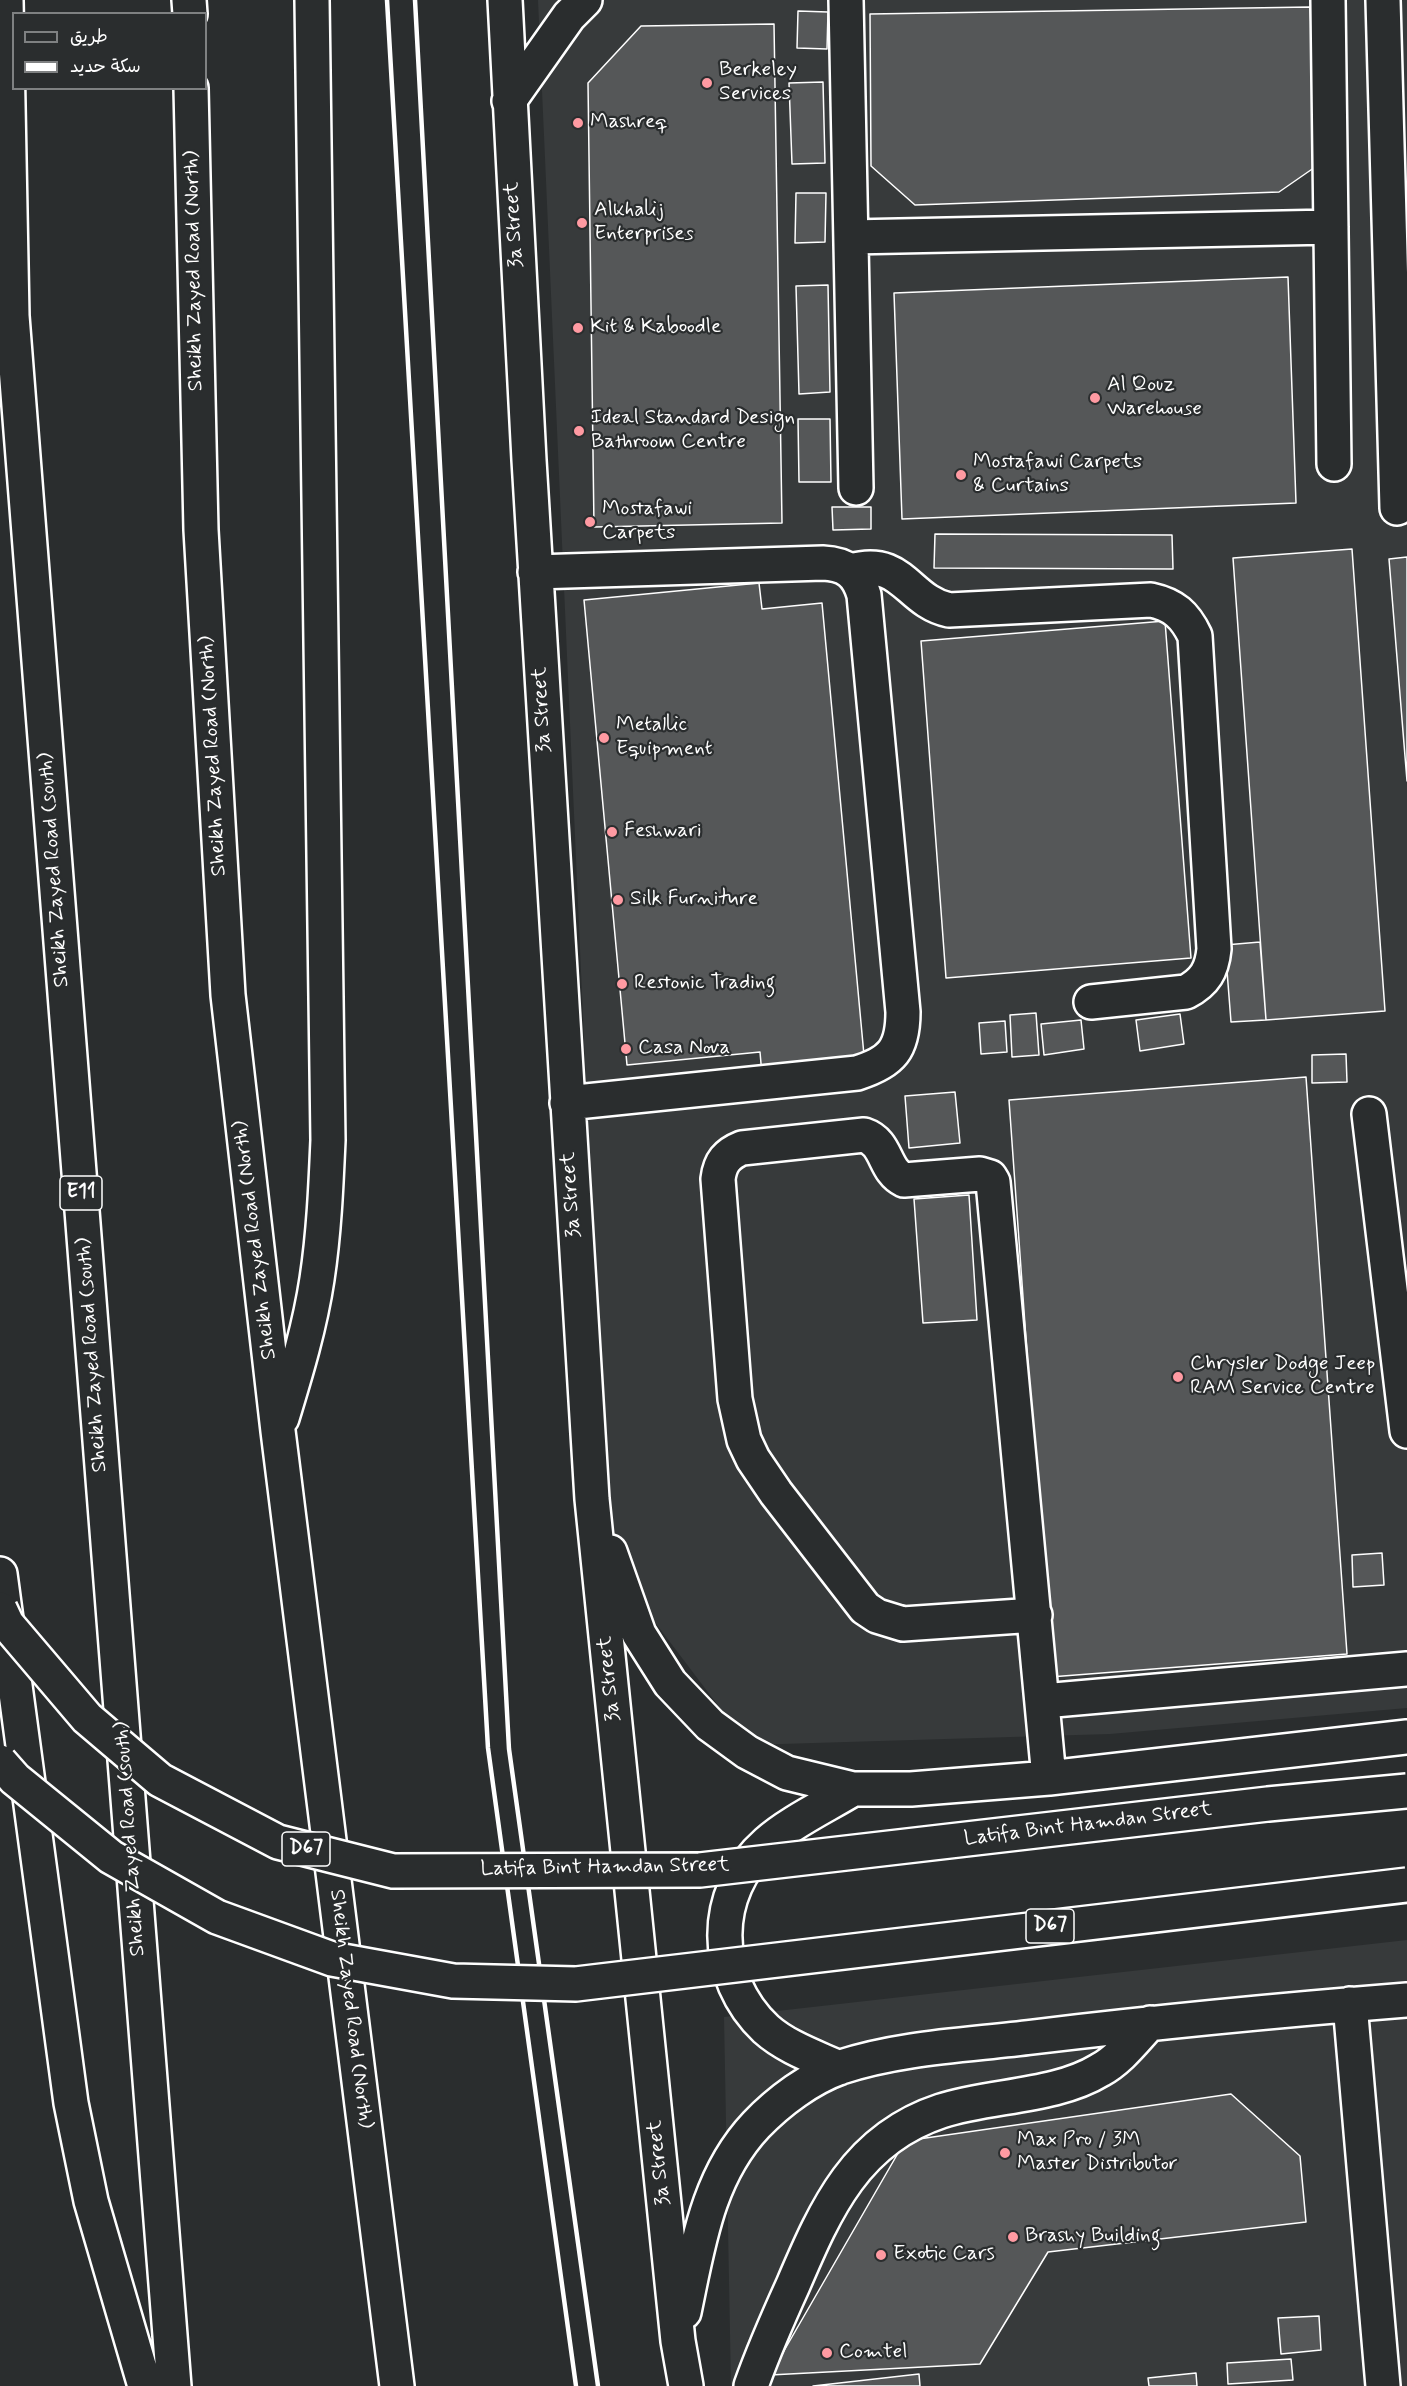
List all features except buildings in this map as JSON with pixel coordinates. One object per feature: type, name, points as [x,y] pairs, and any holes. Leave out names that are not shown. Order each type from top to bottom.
[{"type":"main road","name":"Sheikh Zayed Road (south)","points":[[6,0],[12,316],[174,2386]]},
{"type":"main road","points":[[278,1431],[304,1347],[317,1279],[325,1209],[328,1140],[312,0]]},
{"type":"main road","name":"3a Street","points":[[504,0],[535,572],[592,1499],[678,2341],[686,2386]]},
{"type":"main road","points":[[509,101],[569,16],[585,0]]},
{"type":"main road","points":[[846,0],[856,488]]},
{"type":"main road","points":[[1328,0],[1334,464]]},
{"type":"main road","points":[[1383,0],[1397,508]]},
{"type":"main road","name":"Sheikh Zayed Road (North)","points":[[191,90],[201,530],[228,995],[278,1431],[397,2386]]},
{"type":"main road","points":[[851,237],[1330,227]]},
{"type":"main road","points":[[535,572],[823,563],[837,564],[851,571],[860,582],[864,596],[902,1000],[903,1033],[894,1053],[877,1066],[857,1072],[567,1103]]},
{"type":"main road","points":[[851,571],[876,567],[889,570],[928,602],[949,610],[1151,600],[1176,609],[1188,621],[1195,636],[1214,937],[1213,962],[1207,975],[1186,992],[1091,1002]]},
{"type":"main road","points":[[1369,1114],[1407,1431]]},
{"type":"main road","points":[[1035,1615],[903,1624],[877,1616],[865,1608],[764,1477],[744,1440],[735,1399],[718,1179],[719,1168],[733,1152],[742,1148],[864,1135],[880,1144],[893,1172],[904,1180],[980,1174],[990,1177],[993,1182],[1035,1615],[1050,1778]]},
{"type":"main road","points":[[592,1499],[639,1634],[670,1683],[710,1725],[747,1752],[787,1773],[853,1789],[911,1789],[1050,1778],[1407,1737]]},
{"type":"main road","points":[[0,1574],[71,2103],[97,2222],[145,2386]]},
{"type":"main road","name":"Latifa Bint Hamdan Street","points":[[0,1609],[8,1624],[87,1718],[160,1780],[278,1842],[393,1870],[700,1870],[1268,1804],[1407,1791]]},
{"type":"main road","points":[[1043,1701],[1407,1669]]},
{"type":"main road","name":"D67","points":[[0,1762],[15,1779],[111,1857],[217,1917],[332,1959],[453,1981],[576,1984],[1407,1885]]},
{"type":"main road","points":[[839,2068],[790,2046],[768,2031],[749,2011],[735,1989],[726,1963],[723,1936],[726,1910],[732,1892],[749,1861],[768,1842],[853,1789]]},
{"type":"main road","points":[[678,2341],[702,2229],[710,2200],[723,2172],[741,2143],[774,2108],[803,2086],[839,2068],[883,2055],[1150,2023],[1407,2000]]},
{"type":"main road","points":[[1350,2004],[1383,2386]]},
{"type":"main road","points":[[751,2386],[812,2241],[840,2188],[855,2167],[874,2149],[895,2133],[943,2110],[1088,2077],[1113,2061],[1150,2023]]},
{"type":"shaded area","points":[[538,0],[1407,0],[1407,1708],[1110,1734],[748,1745],[607,1559]]},
{"type":"shaded area","points":[[1407,1940],[1407,2386],[731,2386],[724,2017]]},
{"type":"railway","points":[[387,0],[488,1748],[576,2386]]},
{"type":"railway","points":[[415,0],[509,1749],[598,2386]]},
{"type":"place","name":"Berkeley Services","points":[[707,83]]},
{"type":"place","name":"Mashreq","points":[[578,123]]},
{"type":"place","name":"Alkhalij Enterprises","points":[[582,223]]},
{"type":"place","name":"Kit & Kaboodle","points":[[578,328]]},
{"type":"place","name":"Al Qouz Warehouse","points":[[1095,398]]},
{"type":"place","name":"Ideal Standard Design Bathroom Centre","points":[[579,431]]},
{"type":"place","name":"Mostafawi Carpets & Curtains","points":[[961,475]]},
{"type":"place","name":"Mostafawi Carpets","points":[[590,522]]},
{"type":"place","name":"Metallic Equipment","points":[[604,738]]},
{"type":"place","name":"Feshwari","points":[[612,832]]},
{"type":"place","name":"Silk Furniture","points":[[618,900]]},
{"type":"place","name":"Restonic Trading","points":[[622,984]]},
{"type":"place","name":"Casa Nova","points":[[626,1049]]},
{"type":"place","name":"Chrysler Dodge Jeep RAM Service Centre","points":[[1178,1377]]},
{"type":"place","name":"Max Pro / 3M Master Distributor","points":[[1005,2153]]},
{"type":"place","name":"Brashy Building","points":[[1013,2237]]},
{"type":"place","name":"Exotic Cars","points":[[881,2255]]},
{"type":"place","name":"Comtel","points":[[827,2353]]}]
